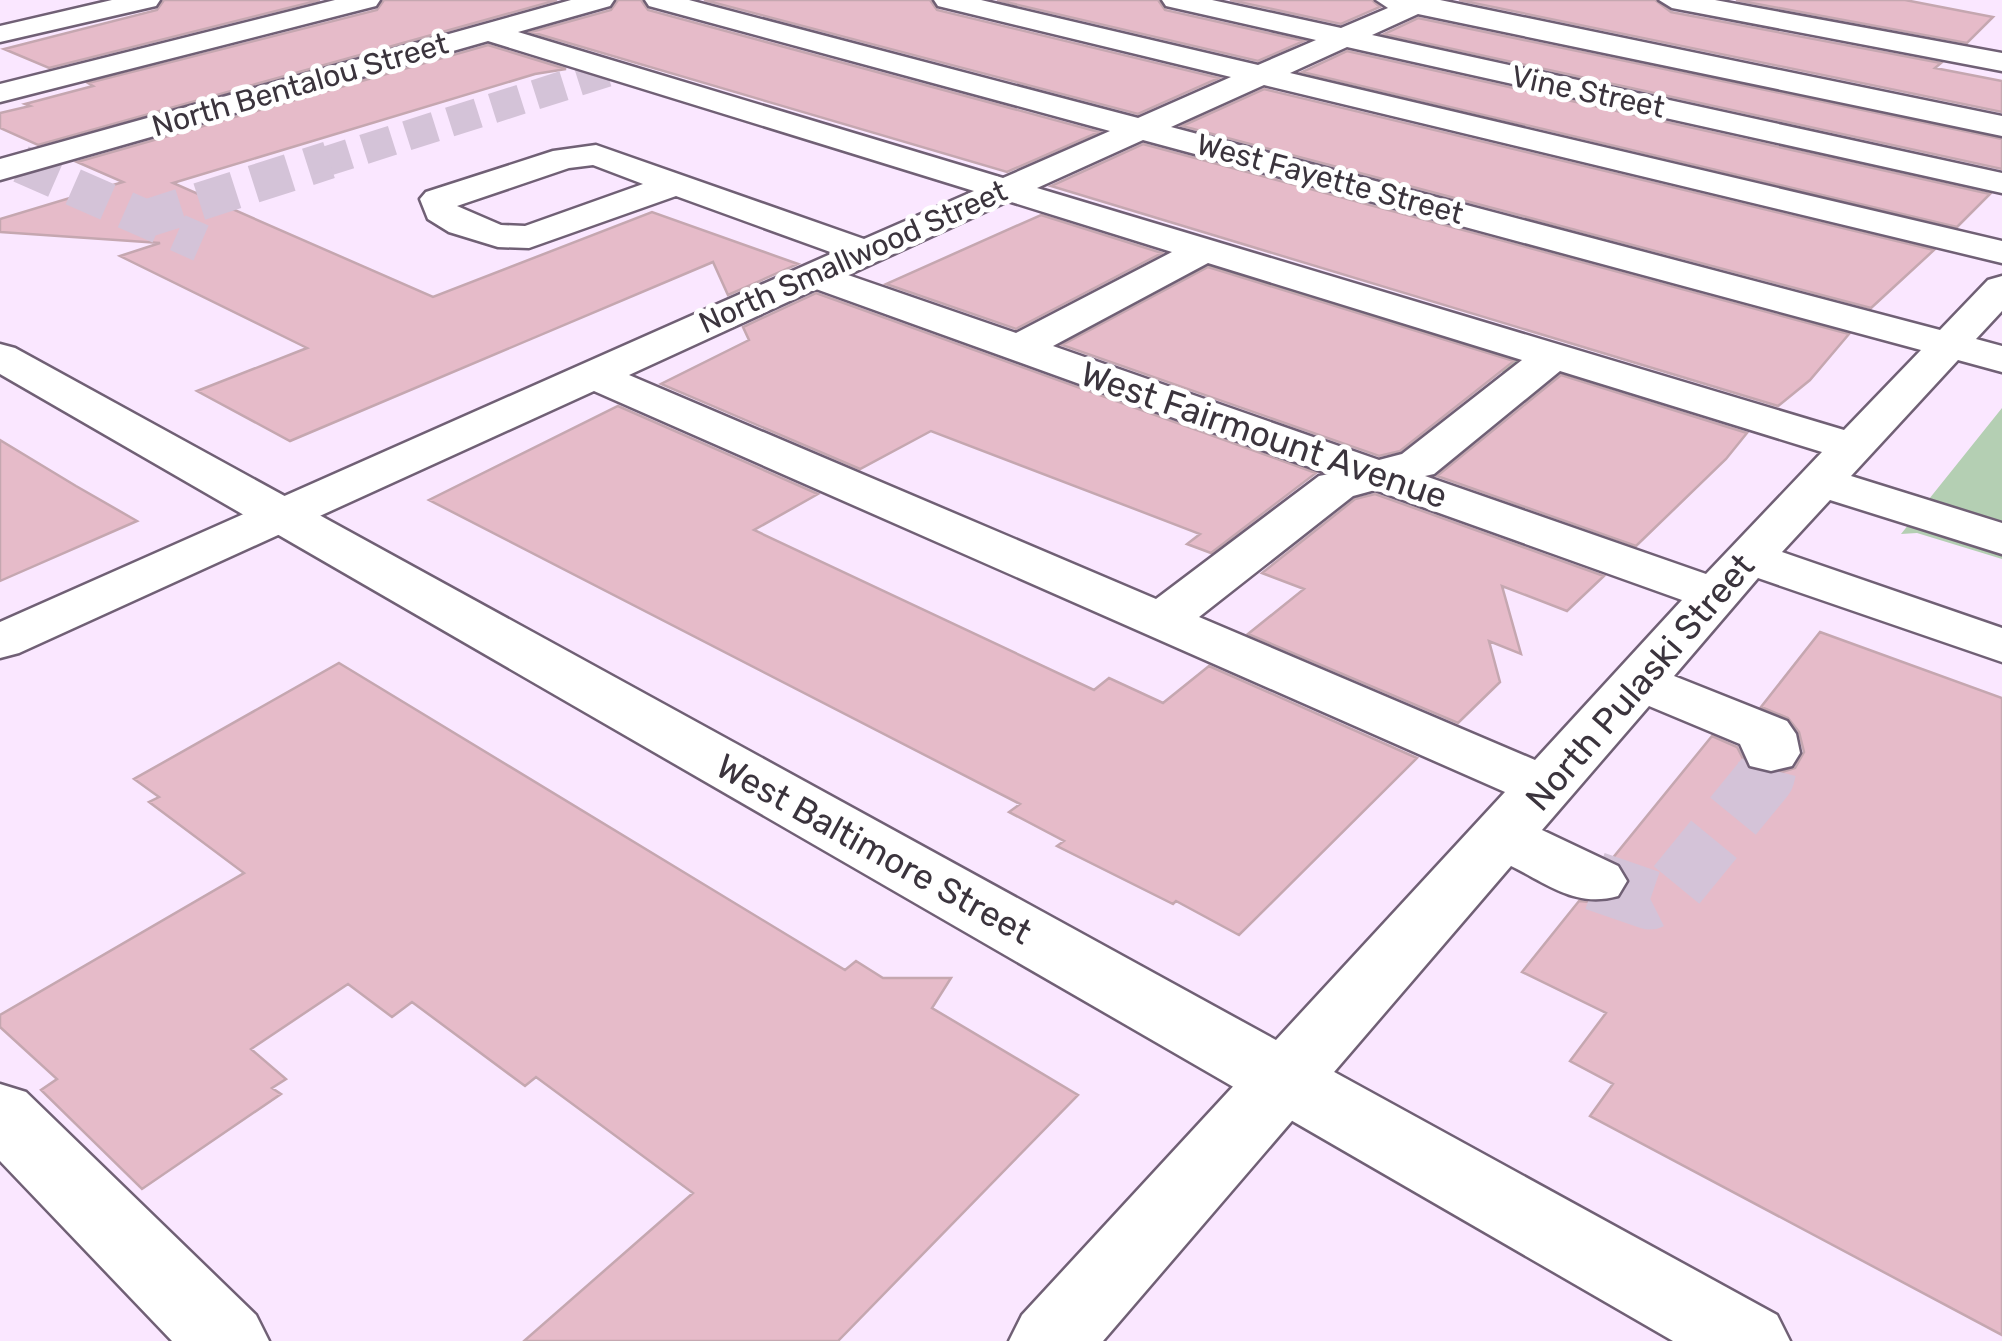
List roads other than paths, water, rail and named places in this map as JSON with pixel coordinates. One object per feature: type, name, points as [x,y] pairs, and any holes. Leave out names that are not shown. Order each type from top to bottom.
[{"type":"street","points":[[0,34],[146,0]]},
{"type":"street","points":[[0,93],[368,0]]},
{"type":"street","name":"North Bentalou Street","points":[[7,163],[601,0]]},
{"type":"street","name":"West Fayette Street","points":[[658,0],[1976,352]]},
{"type":"street","points":[[947,0],[2002,252]]},
{"type":"street","name":"Vine Street","points":[[1175,0],[2002,183]]},
{"type":"street","points":[[1672,0],[2002,62]]},
{"type":"street","points":[[1411,2],[2002,126]]},
{"type":"street","name":"North Smallwood Street","points":[[0,642],[1344,37],[1411,2]]},
{"type":"street","points":[[488,32],[1204,250],[1536,370],[1835,464],[2002,540]]},
{"type":"street","points":[[675,184],[529,237],[498,236],[462,224],[441,211],[438,199],[565,158],[596,156],[675,184],[864,252]]},
{"type":"street","points":[[1019,348],[1204,250]]},
{"type":"street","points":[[1162,273],[1536,370]]},
{"type":"street","name":"West Fairmount Avenue","points":[[812,275],[1378,475],[1732,577],[2002,646]]},
{"type":"street","name":"North Pulaski Street","points":[[1051,1341],[1835,464],[1976,352],[2002,288]]},
{"type":"street","name":"West Baltimore Street","points":[[0,357],[1748,1341]]},
{"type":"street","points":[[1161,621],[1336,486],[1418,464],[1536,370]]},
{"type":"street","points":[[592,374],[1548,788]]},
{"type":"street","points":[[1638,681],[1767,734],[1772,753]]},
{"type":"street","points":[[1503,837],[1595,881]]},
{"type":"street","points":[[0,1114],[227,1341]]},
{"type":"tunnel","points":[[321,163],[613,70]]},
{"type":"tunnel","points":[[146,219],[329,160]]},
{"type":"tunnel","points":[[21,164],[146,219]]},
{"type":"tunnel","points":[[146,219],[201,243]]},
{"type":"tunnel","points":[[1595,881],[1650,900],[1674,888],[1765,777],[1771,753]]}]
